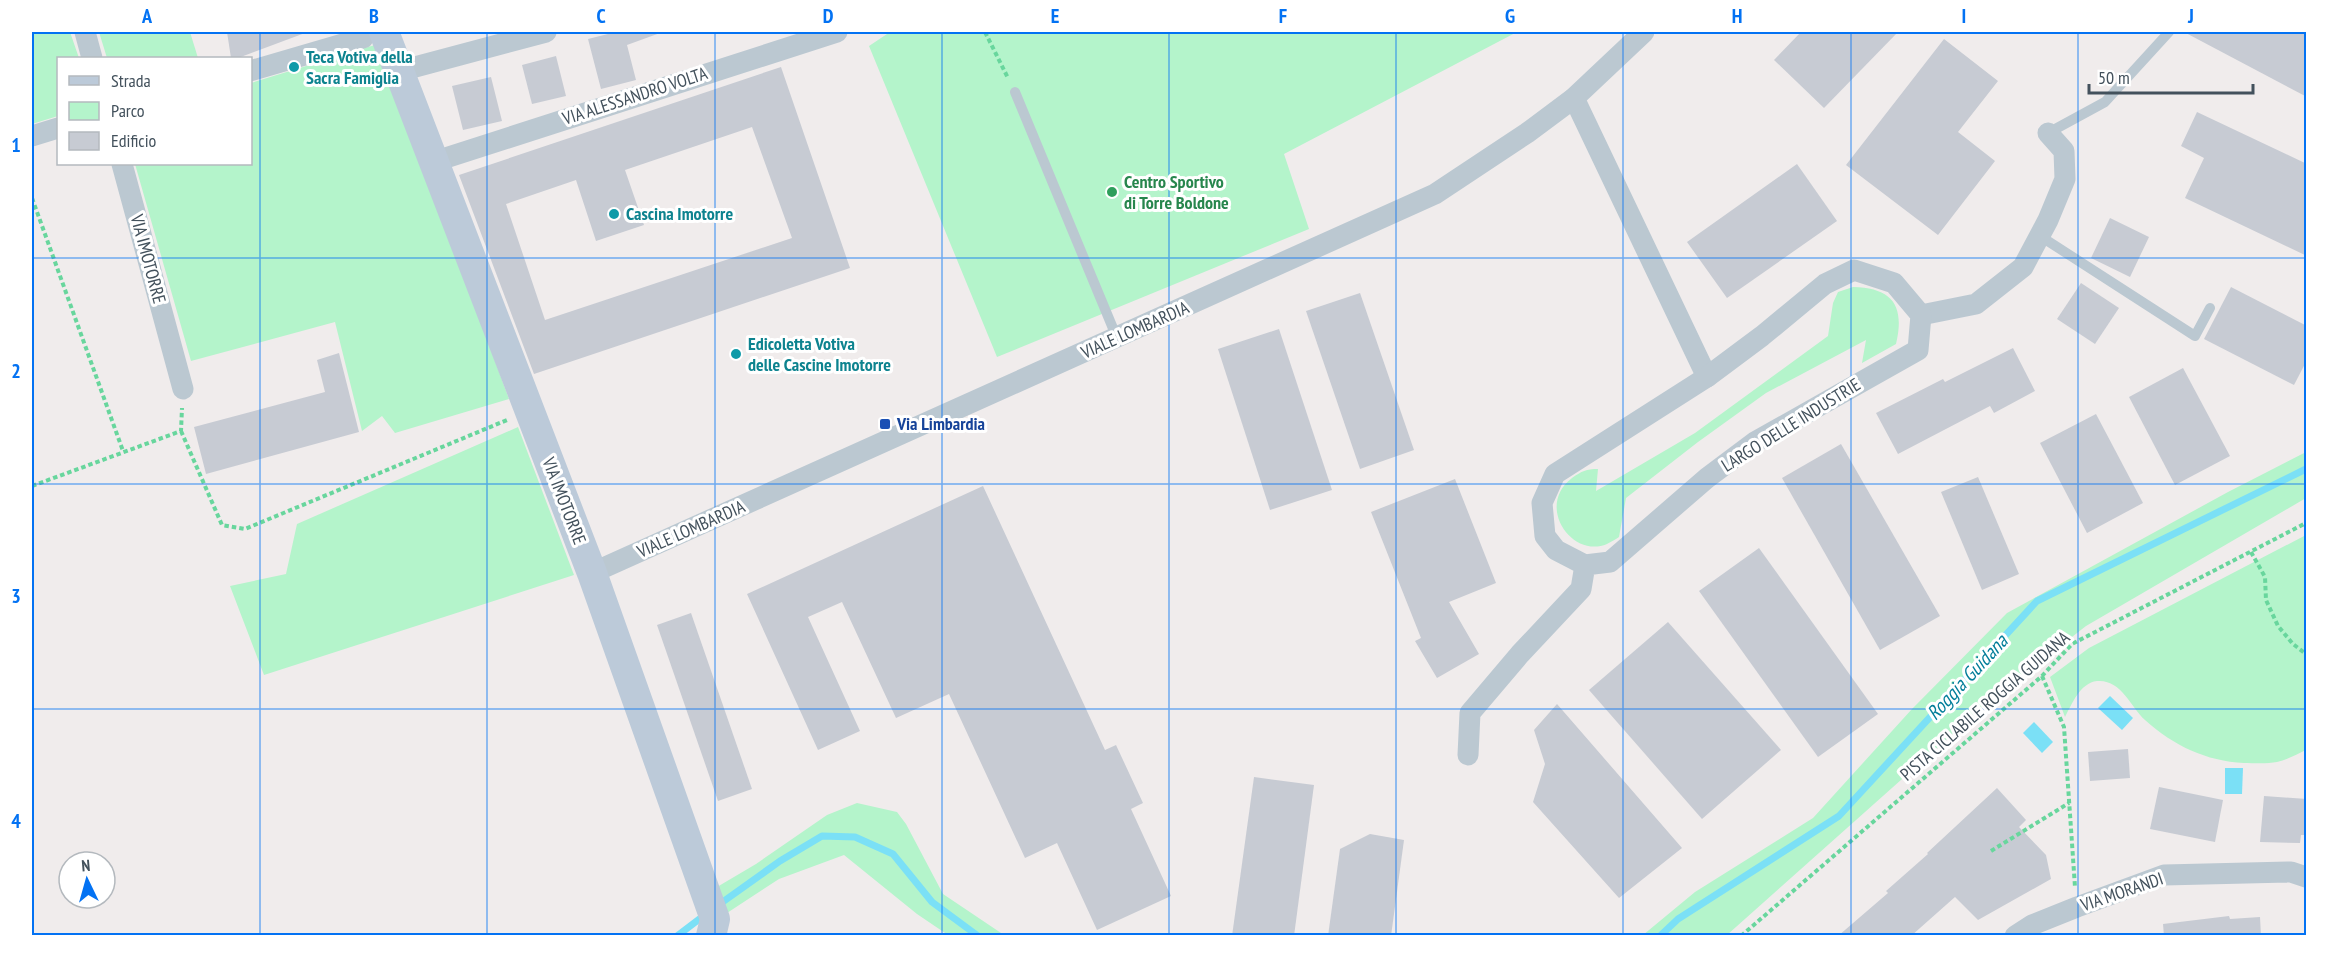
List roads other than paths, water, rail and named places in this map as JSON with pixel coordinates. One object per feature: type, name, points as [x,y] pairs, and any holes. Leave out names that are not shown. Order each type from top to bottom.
[{"type":"street","points":[[85,32],[92,57]]},
{"type":"street","points":[[252,70],[363,38],[366,32]]},
{"type":"street","name":"VIA IMOTORRE","points":[[384,32],[592,573],[704,887],[713,927]]},
{"type":"street","points":[[400,71],[546,32]]},
{"type":"street","name":"VIA ALESSANDRO VOLTA","points":[[433,162],[837,32]]},
{"type":"street","name":"VIALE LOMBARDIA","points":[[592,573],[1435,194],[1527,133],[1574,98],[1644,32]]},
{"type":"street","points":[[1574,98],[1707,377]]},
{"type":"street","points":[[32,136],[57,128]]},
{"type":"street","points":[[1468,755],[1470,713],[1520,654],[1581,589],[1585,565],[1556,550],[1545,536],[1542,503],[1555,474],[1707,377],[1762,336],[1825,284],[1854,270],[1894,283],[1921,315],[1976,304],[2023,267],[2040,236],[2064,179],[2064,151],[2048,133]]},
{"type":"street","name":"VIA IMOTORRE","points":[[122,165],[183,389]]},
{"type":"street","name":"LARGO DELLE INDUSTRIE","points":[[1585,565],[1610,562],[1707,478],[1755,442],[1918,350],[1921,315]]},
{"type":"street","name":"VIA MORANDI","points":[[2015,936],[2032,925],[2164,875],[2291,872],[2307,877]]},
{"type":"lane","points":[[2048,133],[2105,102],[2169,32]]},
{"type":"lane","points":[[1015,92],[1117,338]]},
{"type":"lane","points":[[2040,236],[2195,336],[2210,308]]},
{"type":"water","points":[[2110,696],[2133,718],[2122,730],[2098,708]]},
{"type":"water","points":[[2034,722],[2053,742],[2042,753],[2023,733]]},
{"type":"water","points":[[2225,768],[2243,768],[2242,794],[2225,794]]},
{"type":"waterway","name":"Roggia Guidana","points":[[1660,936],[1678,919],[1839,816],[2037,601],[2306,469]]},
{"type":"waterway","name":"Roggia Guidana","points":[[717,906],[780,861],[822,836],[855,837],[893,854],[932,902],[978,936]]},
{"type":"waterway","name":"Roggia Guidana","points":[[677,936],[706,914]]},
{"type":"place","name":"Teca Votiva della Sacra Famiglia","points":[[294,67]]},
{"type":"place","name":"Centro Sportivo di Torre Boldone","points":[[1112,192]]},
{"type":"place","name":"Cascina Imotorre","points":[[614,214]]},
{"type":"place","name":"Edicoletta Votiva delle Cascine Imotorre","points":[[736,354]]},
{"type":"place","name":"Via Limbardia","points":[[885,424]]}]
